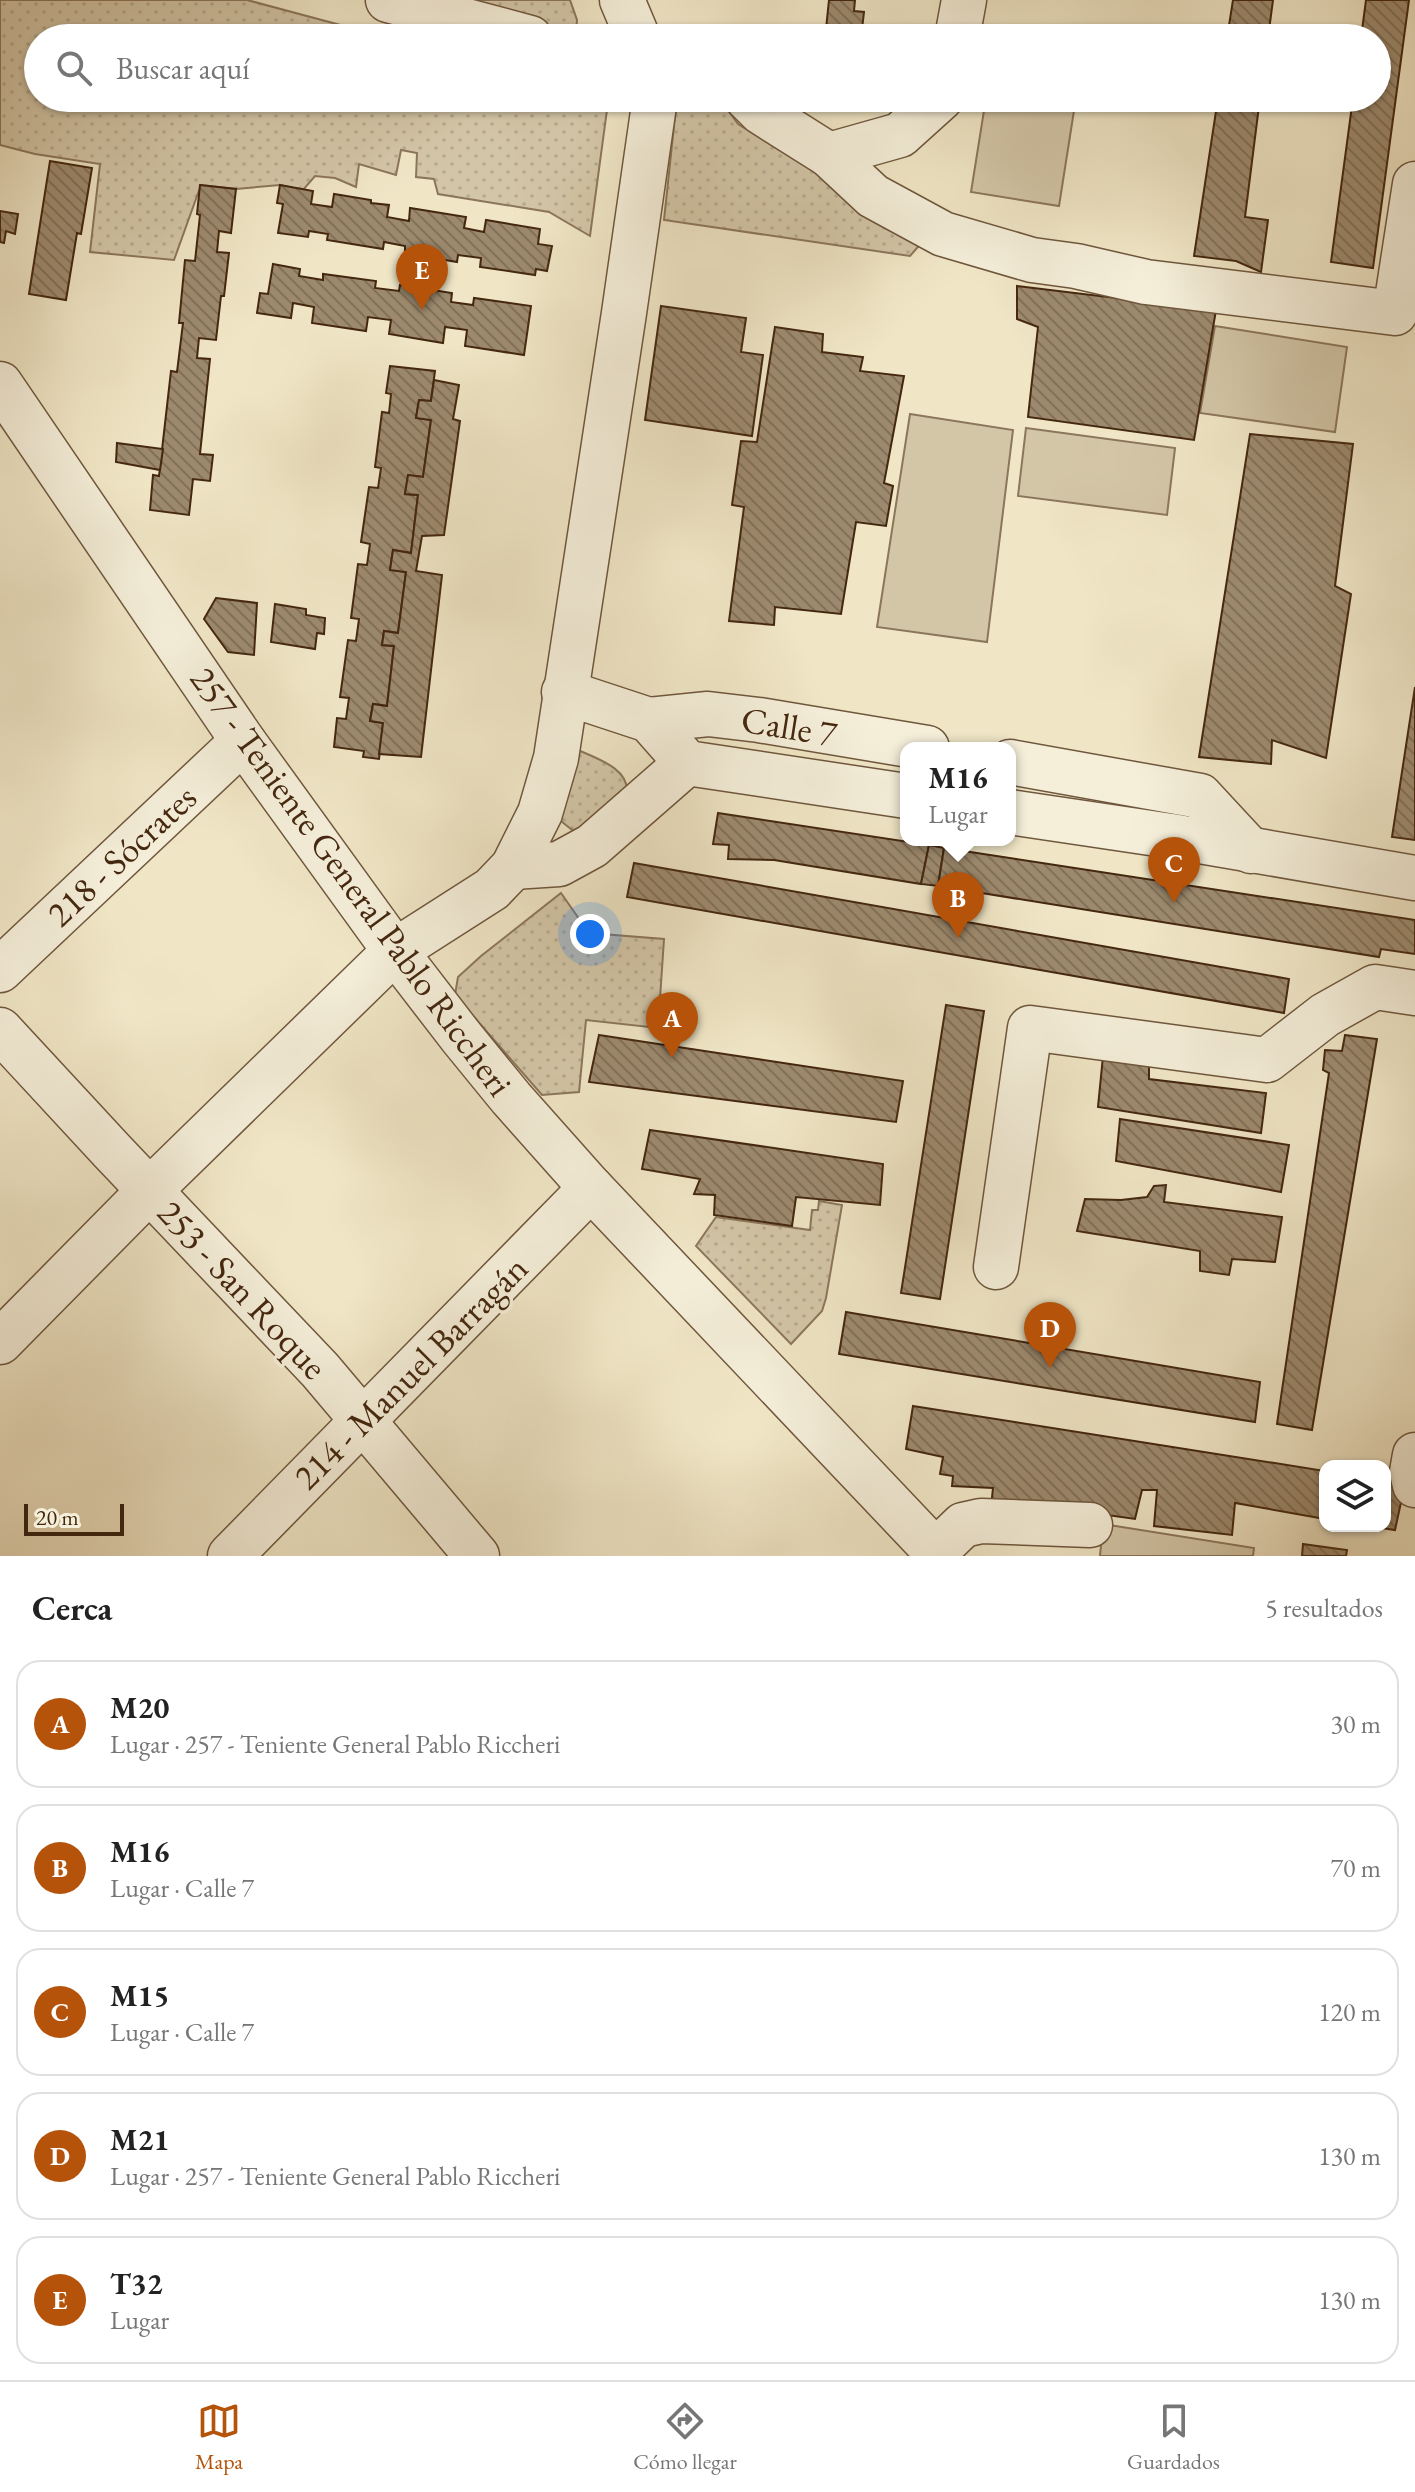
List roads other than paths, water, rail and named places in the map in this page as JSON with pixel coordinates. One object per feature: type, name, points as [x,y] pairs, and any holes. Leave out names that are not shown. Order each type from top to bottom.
[{"type":"street","points":[[388,0],[478,24]]},
{"type":"street","points":[[960,24],[964,0]]},
{"type":"street","points":[[0,1342],[150,1190],[395,951],[492,889],[513,867],[540,813],[556,758],[653,112]]},
{"type":"street","points":[[761,112],[829,155],[873,196],[943,234],[1032,260],[1076,266],[1146,282],[1395,313],[1415,184]]},
{"type":"street","points":[[829,155],[900,135],[925,112]]},
{"type":"street","name":"257 - Teniente General Pablo Riccheri","points":[[0,384],[243,741],[395,951],[511,1098],[591,1188],[938,1553]]},
{"type":"street","name":"Calle 7","points":[[564,692],[649,720],[708,714],[900,744]]},
{"type":"street","points":[[513,867],[559,864],[592,846],[687,763],[649,720]]},
{"type":"street","name":"218 - Sócrates","points":[[0,970],[243,741]]},
{"type":"street","name":"Calle 7","points":[[687,763],[900,795]]},
{"type":"street","points":[[1016,763],[1200,796],[1251,851]]},
{"type":"street","points":[[1016,813],[1415,878]]},
{"type":"street","points":[[996,1267],[1030,1028],[1267,1060],[1325,1015],[1375,987],[1415,993]]},
{"type":"street","name":"253 - San Roque","points":[[0,1030],[320,1370],[477,1556]]},
{"type":"street","name":"214 - Manuel Barragán","points":[[230,1556],[591,1188]]},
{"type":"street","points":[[1415,1455],[1412,1472],[1415,1485]]},
{"type":"street","points":[[938,1553],[963,1525],[981,1521],[1065,1535]]},
{"type":"place","name":"T32","points":[[422,310]]},
{"type":"place","name":"M15","points":[[1174,903]]},
{"type":"place","name":"M16","points":[[958,938]]},
{"type":"place","name":"M20","points":[[672,1058]]},
{"type":"place","name":"M21","points":[[1050,1368]]}]
